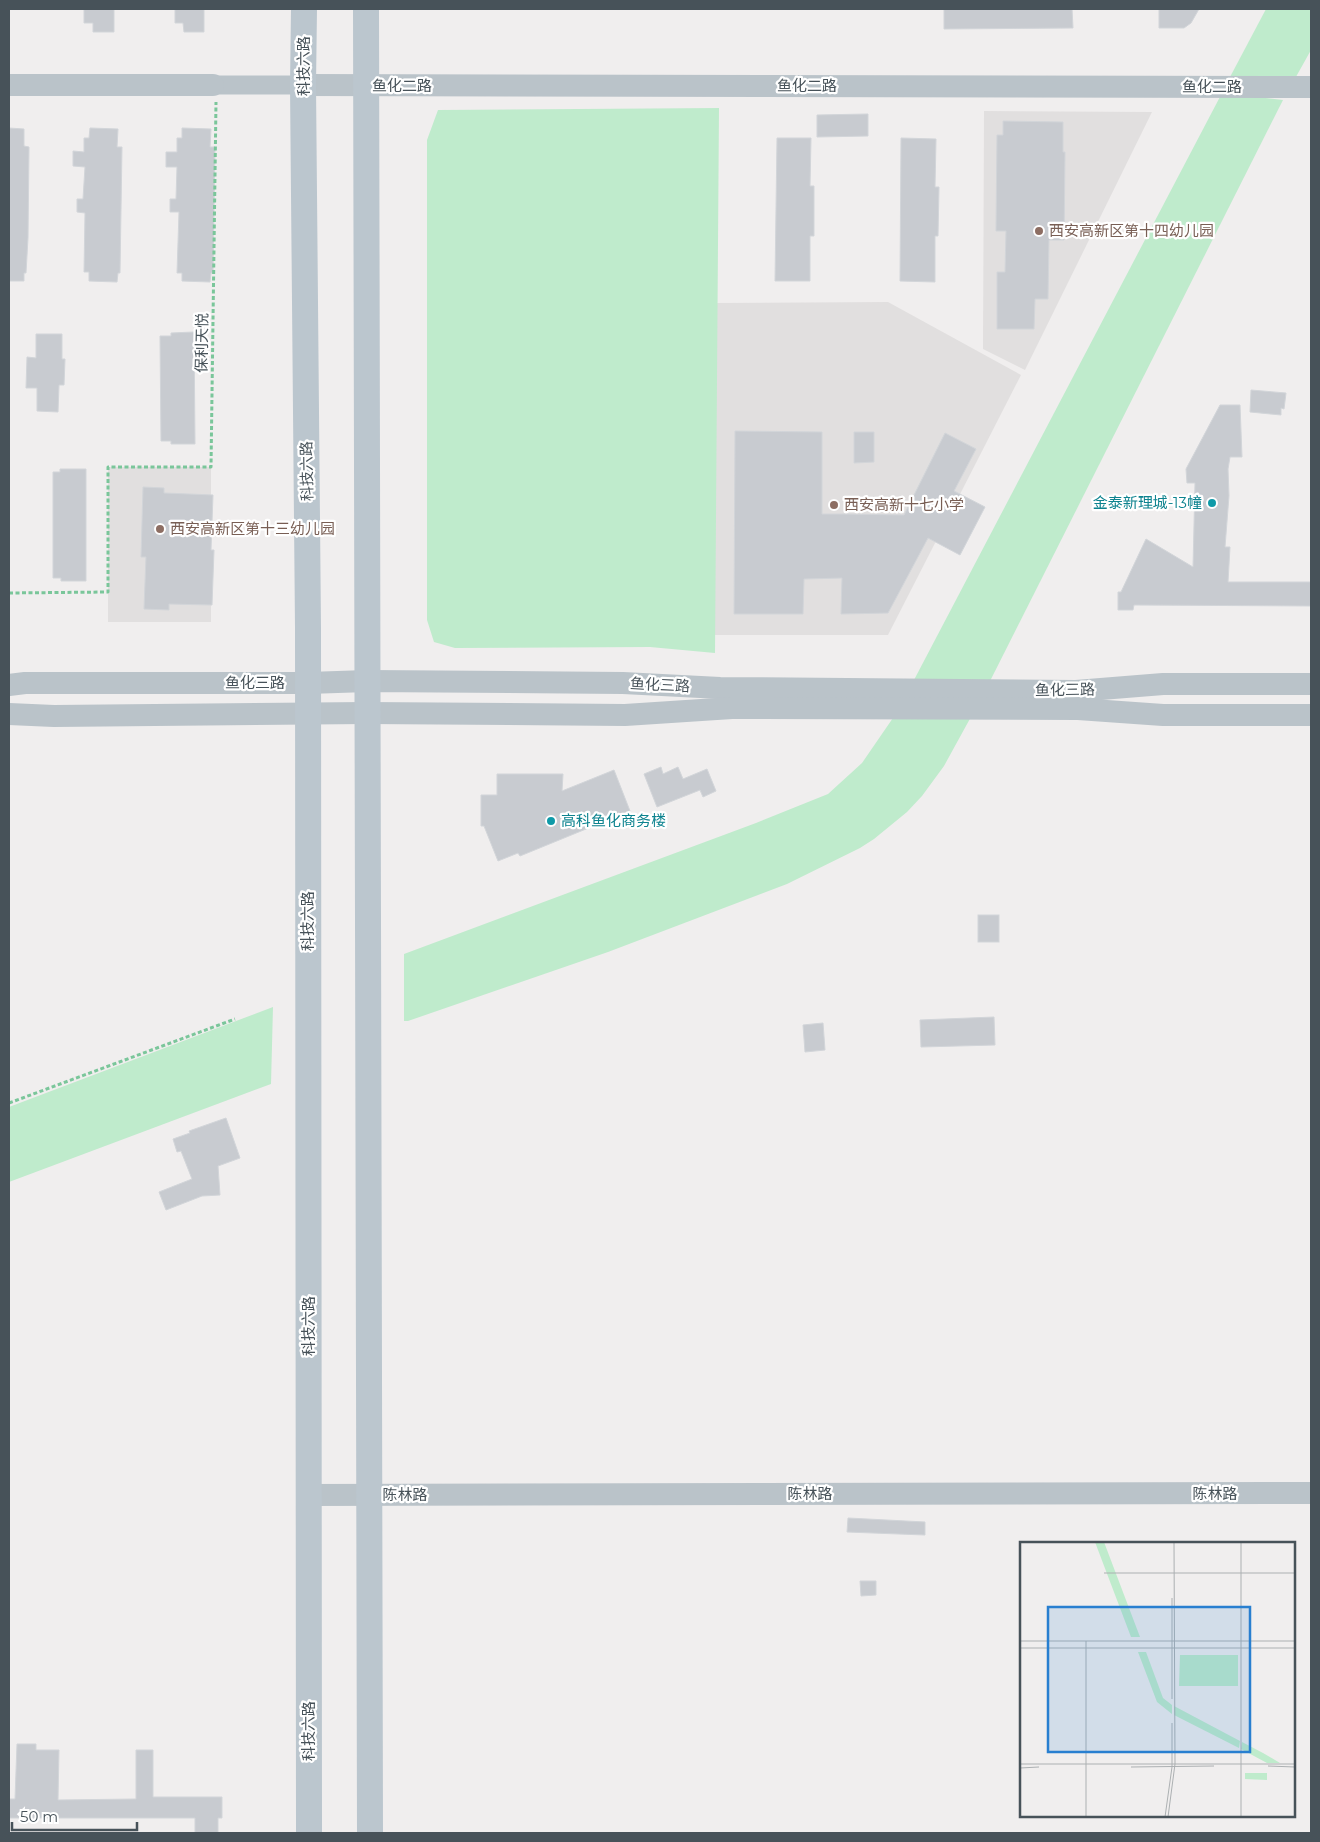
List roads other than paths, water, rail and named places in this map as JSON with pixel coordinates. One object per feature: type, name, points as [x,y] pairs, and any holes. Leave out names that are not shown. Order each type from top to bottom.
[{"type":"main road","name":"科技六路","points":[[304,9],[308,683],[309,1833]]},
{"type":"main road","points":[[366,9],[370,1833]]},
{"type":"street","points":[[9,85],[214,92],[303,86]]},
{"type":"street","name":"鱼化二路","points":[[303,86],[1311,87]]},
{"type":"street","name":"鱼化三路","points":[[9,685],[25,683],[308,683],[367,681],[623,683],[720,688],[1076,691],[1162,684],[1311,684]]},
{"type":"street","name":"鱼化三路","points":[[9,714],[54,716],[367,713],[625,715],[732,708],[1078,709],[1162,716],[1311,715]]},
{"type":"street","name":"陈林路","points":[[309,1495],[1311,1493]]},
{"type":"place","name":"西安高新区第十四幼儿园","points":[[1039,231]]},
{"type":"place","name":"金泰新理城-13幢","points":[[1212,503]]},
{"type":"place","name":"西安高新十七小学","points":[[834,505]]},
{"type":"place","name":"西安高新区第十三幼儿园","points":[[160,529]]},
{"type":"place","name":"高科鱼化商务楼","points":[[551,821]]}]
